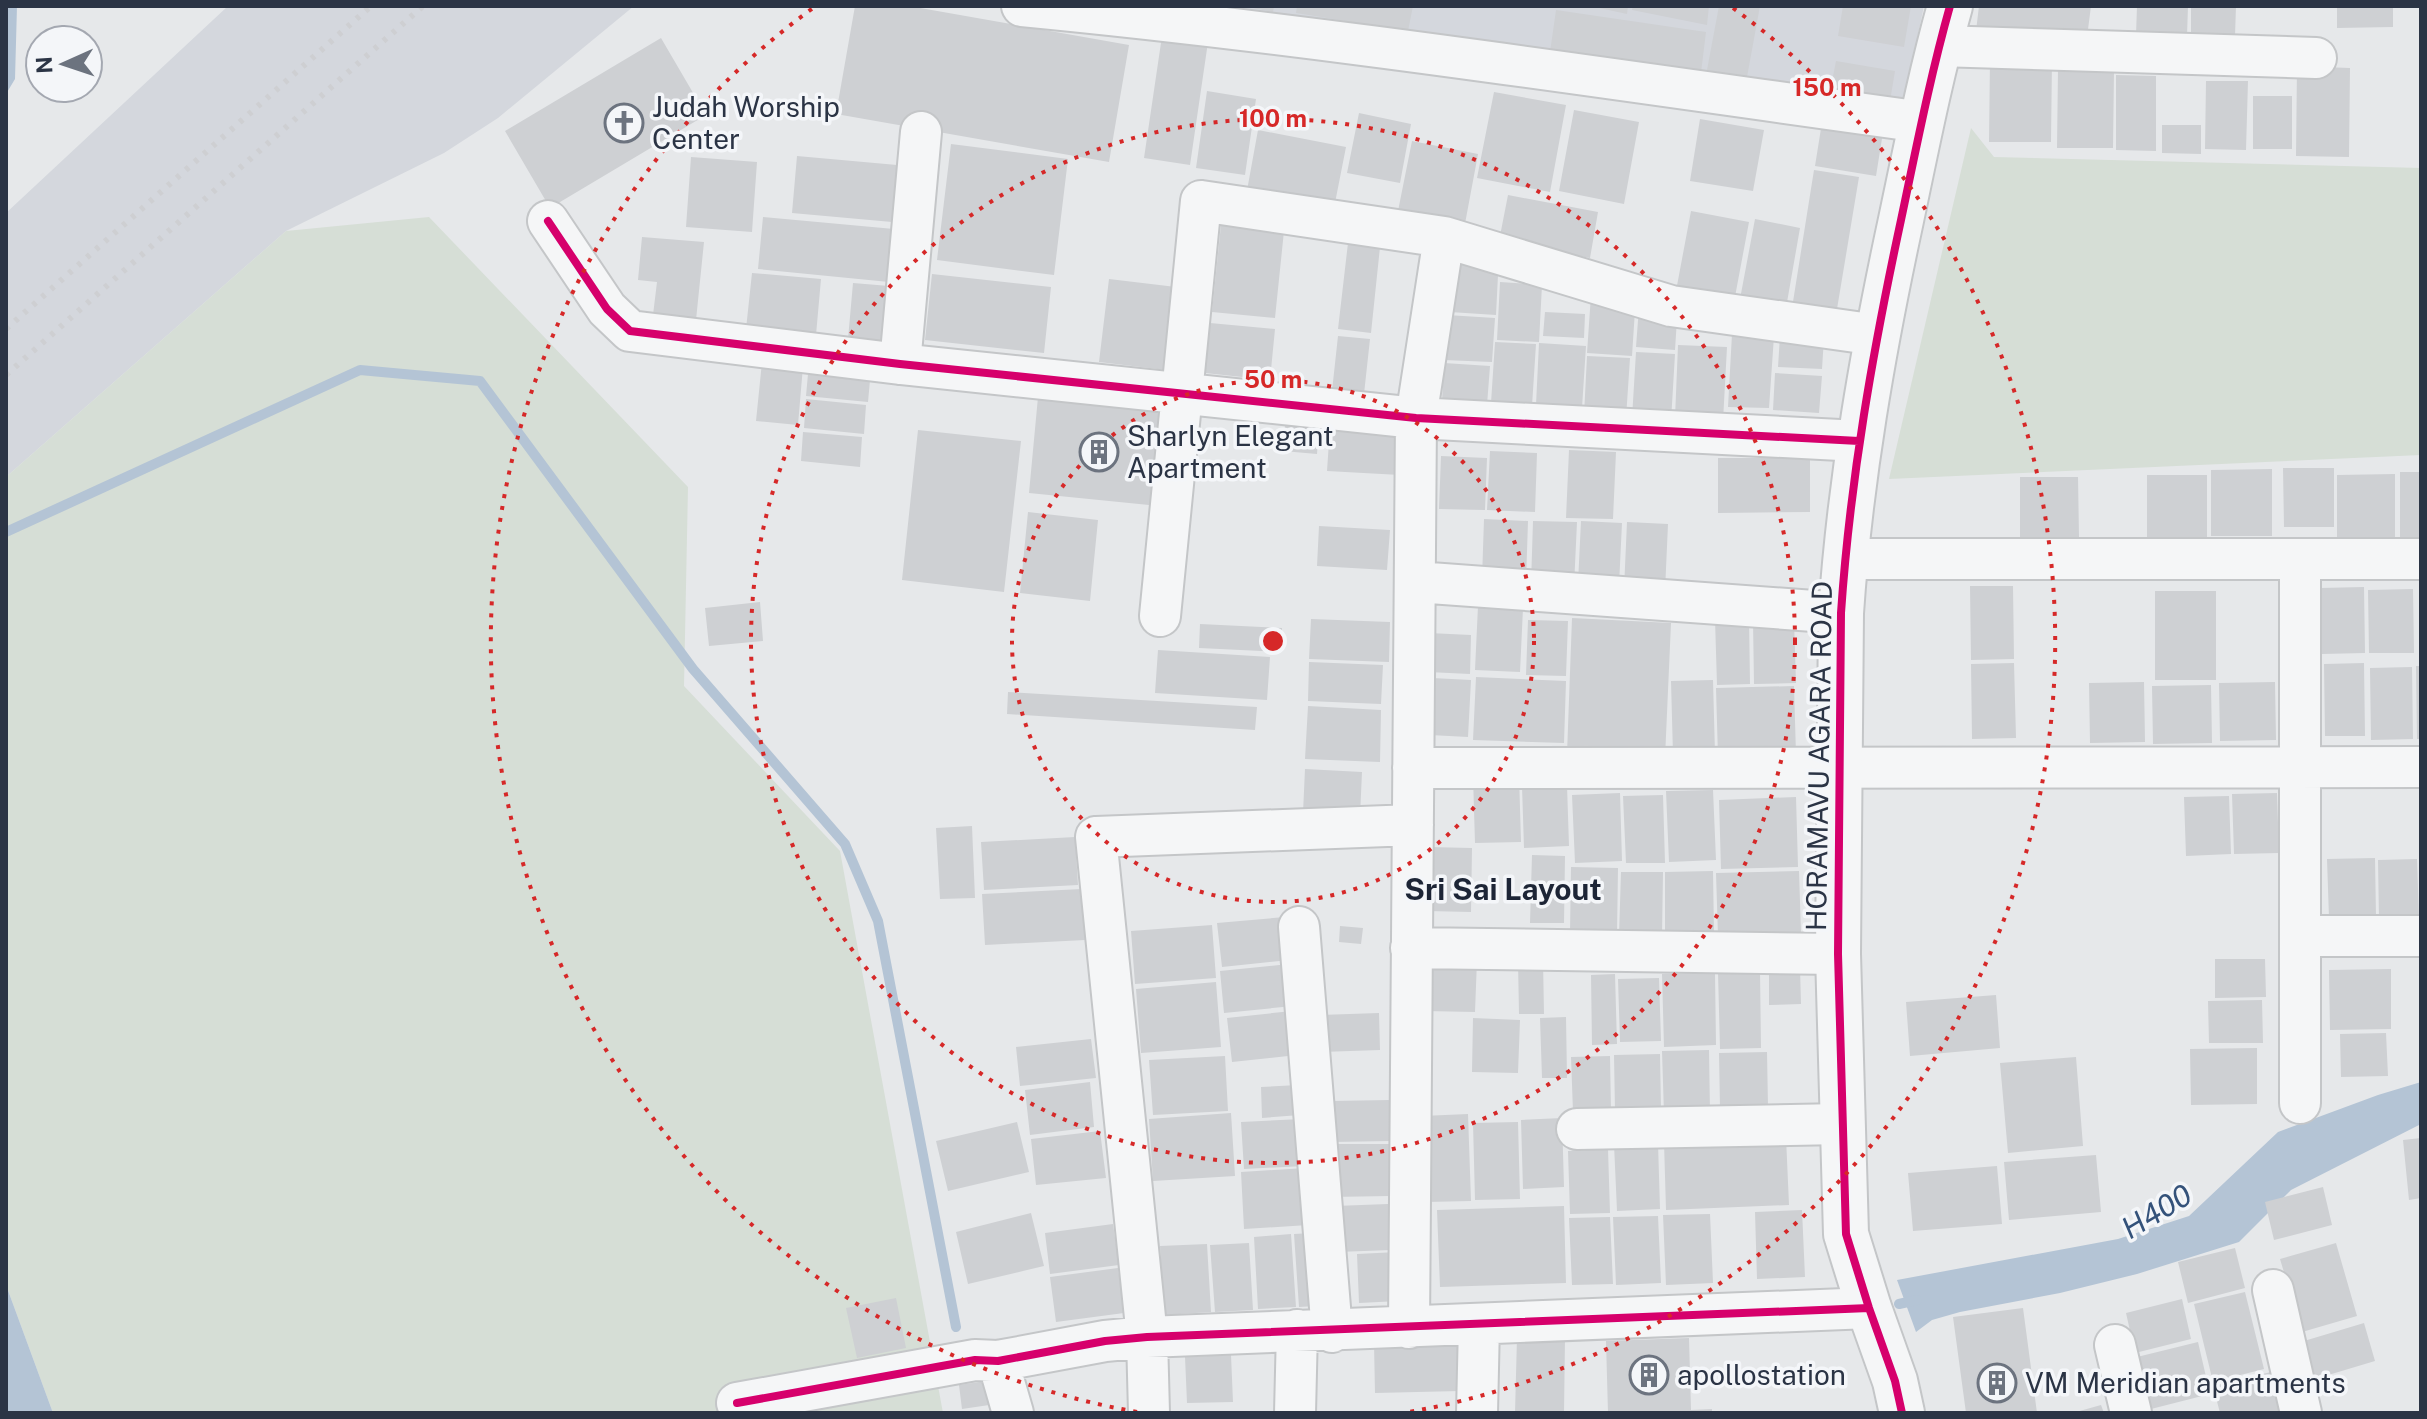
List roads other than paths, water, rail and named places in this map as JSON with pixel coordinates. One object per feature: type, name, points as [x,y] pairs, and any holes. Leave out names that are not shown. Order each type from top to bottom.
[{"type":"street","points":[[1022,6],[1136,17],[1922,122]]},
{"type":"street","points":[[1944,26],[2316,58]]},
{"type":"street","name":"HORAMAVU AGARA ROAD","points":[[1902,1413],[1895,1381],[1846,1234],[1838,954],[1841,613],[1844,559],[1859,441],[1877,335],[1944,26]]},
{"type":"street","points":[[900,364],[921,132]]},
{"type":"street","points":[[1160,616],[1201,201],[1444,237],[1671,306],[1877,335]]},
{"type":"street","points":[[548,221],[607,309],[630,331],[900,364],[1416,418],[1859,441]]},
{"type":"street","points":[[1409,1328],[1416,418],[1444,237]]},
{"type":"street","points":[[1844,559],[2421,559]]},
{"type":"street","points":[[2300,559],[2300,1103]]},
{"type":"street","points":[[1416,582],[1841,613]]},
{"type":"street","points":[[1413,768],[2421,767]]},
{"type":"street","points":[[1149,1413],[1147,1337],[1096,837],[1413,825]]},
{"type":"street","points":[[1295,1413],[1314,1331],[1299,927]]},
{"type":"street","points":[[2300,936],[2421,936]]},
{"type":"street","points":[[1411,948],[1838,954]]},
{"type":"street","points":[[1577,1129],[1841,1124]]},
{"type":"street","points":[[2273,1290],[2301,1413]]},
{"type":"street","points":[[737,1403],[975,1360],[998,1361],[1105,1341],[1147,1337],[1869,1308]]},
{"type":"street","points":[[1477,1413],[1479,1324]]},
{"type":"street","points":[[2115,1345],[2131,1413]]},
{"type":"street","points":[[998,1361],[1013,1413]]},
{"type":"water","points":[[6,6],[17,6],[15,79],[6,94]]},
{"type":"water","points":[[2421,1082],[2421,1124],[2291,1190],[2239,1242],[2137,1274],[2060,1293],[1960,1312],[1932,1320],[1916,1332],[1897,1280],[2118,1239],[2189,1216],[2278,1132]]},
{"type":"water","points":[[6,1285],[53,1413],[6,1413]]},
{"type":"waterway","points":[[6,532],[360,370],[480,381],[693,669],[845,844],[878,921],[956,1327]]},
{"type":"waterway","name":"H400","points":[[1899,1304],[1917,1300]]},
{"type":"railway","points":[[6,329],[371,6]]},
{"type":"railway","points":[[6,375],[423,6]]},
{"type":"place","name":"Judah Worship Center","points":[[624,123]]},
{"type":"place","name":"Sharlyn Elegant Apartment","points":[[1099,452]]},
{"type":"place","name":"apollostation","points":[[1649,1375]]},
{"type":"place","name":"VM Meridian apartments","points":[[1997,1383]]},
{"type":"district","name":"Sri Sai Layout","points":[[1503,890]]}]
